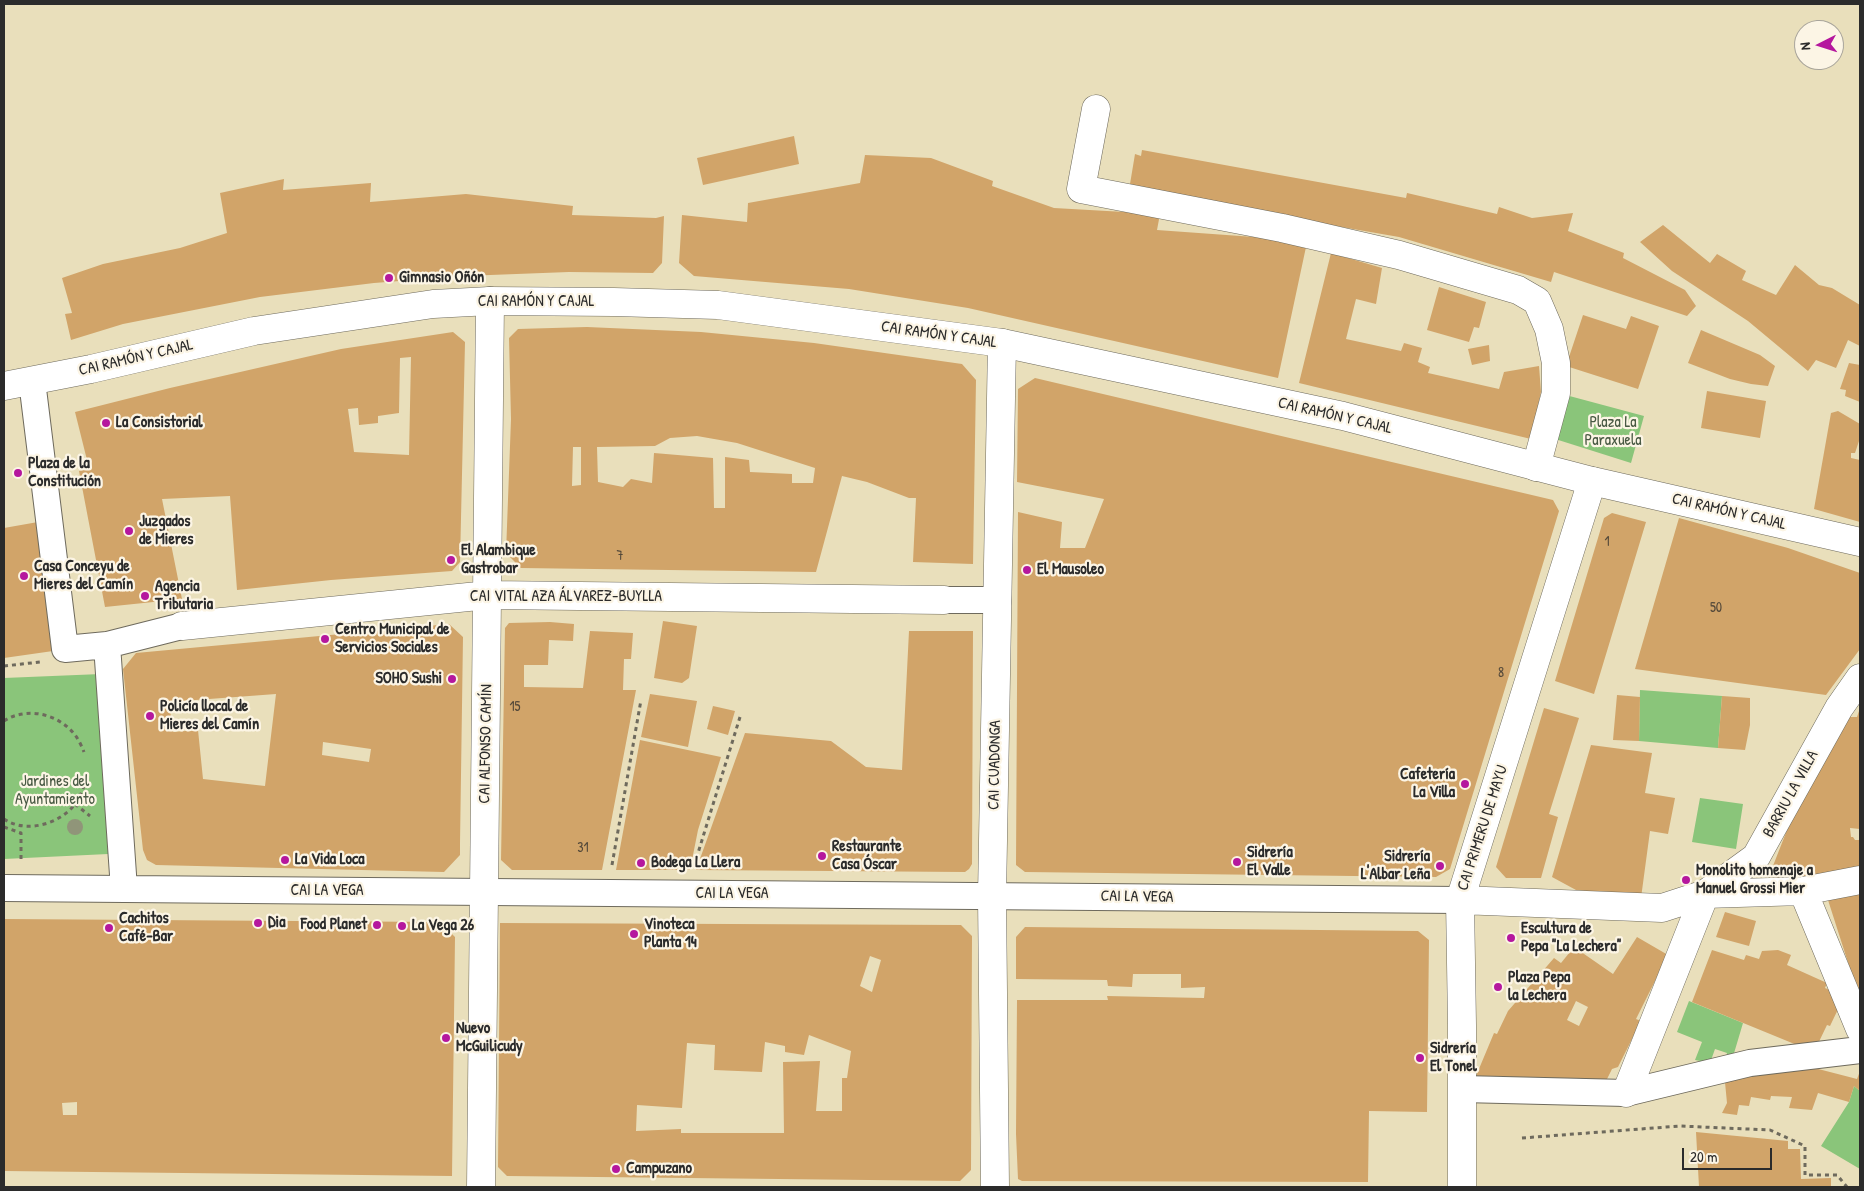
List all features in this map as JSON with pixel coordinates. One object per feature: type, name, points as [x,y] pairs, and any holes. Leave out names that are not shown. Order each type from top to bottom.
[{"type":"street","points":[[1096,109],[1081,189],[1282,228],[1399,255],[1518,290],[1537,301],[1549,329],[1556,363],[1556,393],[1536,467]]},
{"type":"street","name":"CAI ALFONSO CAMÍN","points":[[482,1187],[490,302]]},
{"type":"street","name":"CAI RAMÓN Y CAJAL","points":[[4,386],[91,369],[254,331],[433,304],[614,302],[718,305],[1002,343],[1343,416],[1592,482],[1860,542]]},
{"type":"street","name":"CAI CUADONGA","points":[[996,1187],[992,896],[1002,343]]},
{"type":"street","name":"CAI VITAL AZA ÁLVAREZ-BUYLLA","points":[[32,381],[65,649],[107,645],[182,626],[488,595],[998,600]]},
{"type":"street","name":"CAI PRIMERU DE MAYU","points":[[1462,1187],[1460,900],[1592,482]]},
{"type":"street","points":[[107,645],[124,889]]},
{"type":"street","name":"BARRIU LA VILLA","points":[[1705,894],[1756,857],[1839,708],[1860,678]]},
{"type":"street","name":"BARRIU LA VILLA","points":[[1460,900],[1662,908],[1705,894],[1802,892],[1860,880]]},
{"type":"street","name":"CAI LA VEGA","points":[[13,889],[1460,900]]},
{"type":"street","points":[[1802,892],[1860,1029]]},
{"type":"street","points":[[1626,1094],[1705,894]]},
{"type":"street","points":[[1462,1089],[1626,1094],[1750,1063],[1860,1050]]},
{"type":"path","points":[[608,893],[642,700]]},
{"type":"path","points":[[4,720],[27,713],[45,715],[62,722],[76,735],[84,751],[86,761]]},
{"type":"path","points":[[690,894],[693,870],[740,717]]},
{"type":"path","points":[[4,819],[26,826],[45,824],[62,817],[75,804],[84,788],[87,770]]},
{"type":"path","points":[[75,804],[88,814]]},
{"type":"path","points":[[4,827],[21,833],[13,889]]},
{"type":"path","points":[[1522,1138],[1680,1126],[1770,1130],[1805,1146],[1805,1175],[1837,1175],[1847,1187]]},
{"type":"green space","name":"Plaza La Paraxuela","points":[[1562,394],[1644,416],[1631,463],[1552,438]]},
{"type":"green space","name":"Jardines del Ayuntamiento","points":[[101,674],[108,854],[4,859],[4,678]]},
{"type":"green space","points":[[1640,690],[1722,696],[1718,748],[1639,741]]},
{"type":"green space","points":[[1700,798],[1743,804],[1736,849],[1692,842]]},
{"type":"green space","points":[[1689,1001],[1743,1023],[1732,1060],[1726,1058],[1727,1053],[1715,1049],[1710,1063],[1695,1060],[1702,1042],[1677,1032]]},
{"type":"green space","points":[[1854,1086],[1860,1091],[1860,1169],[1821,1146],[1849,1102]]},
{"type":"building","points":[[794,136],[799,164],[703,185],[697,158]]},
{"type":"building","points":[[1142,150],[1406,198],[1407,193],[1497,214],[1499,207],[1532,218],[1573,213],[1568,231],[1624,253],[1623,258],[1685,290],[1696,306],[1687,316],[1554,272],[1551,282],[1399,237],[1129,190],[1135,154],[1141,156]]},
{"type":"building","points":[[865,155],[931,158],[993,181],[992,186],[1054,208],[1160,214],[1157,230],[1268,238],[1306,247],[1278,378],[968,308],[849,289],[694,276],[679,263],[682,215],[747,222],[748,203],[860,183]]},
{"type":"building","points":[[284,179],[283,190],[371,183],[370,202],[466,194],[573,206],[572,215],[656,218],[664,216],[662,263],[653,273],[569,272],[464,276],[374,283],[260,297],[123,324],[71,340],[65,314],[72,313],[62,278],[103,264],[180,248],[227,233],[220,193]]},
{"type":"building","points":[[1663,225],[1710,263],[1717,254],[1746,271],[1742,280],[1776,295],[1795,265],[1819,285],[1832,288],[1860,305],[1860,346],[1848,340],[1836,368],[1816,360],[1808,371],[1748,321],[1672,271],[1640,242]]},
{"type":"building","points":[[1331,253],[1382,268],[1376,304],[1356,299],[1346,339],[1401,351],[1404,343],[1422,348],[1418,362],[1430,367],[1428,373],[1499,389],[1504,372],[1539,366],[1541,392],[1531,439],[1299,383]]},
{"type":"building","points":[[1439,287],[1486,302],[1479,328],[1474,327],[1469,342],[1427,330]]},
{"type":"building","points":[[1583,315],[1626,329],[1631,316],[1659,326],[1638,389],[1566,366]]},
{"type":"building","points":[[587,327],[701,332],[814,343],[962,364],[976,380],[973,564],[913,562],[916,498],[909,498],[867,482],[842,476],[816,572],[521,568],[506,553],[511,419],[509,338],[518,329]],"holes":[[[697,436],[737,443],[815,468],[813,483],[792,483],[792,474],[750,472],[749,460],[725,457],[725,508],[714,508],[713,458],[654,453],[652,483],[631,479],[623,487],[598,482],[597,447],[655,446],[670,438]],[[573,447],[581,447],[581,485],[572,486]]]},
{"type":"building","points":[[1701,330],[1760,355],[1775,366],[1768,386],[1730,379],[1688,363]]},
{"type":"building","points":[[453,332],[465,342],[460,562],[452,571],[331,580],[237,590],[230,496],[162,499],[182,599],[105,607],[79,471],[89,468],[75,412],[341,349]],"holes":[[[411,357],[409,455],[354,452],[348,409],[358,408],[359,425],[378,423],[378,416],[399,413],[400,358]]]},
{"type":"building","points":[[1489,345],[1490,361],[1472,365],[1468,349]]},
{"type":"building","points":[[1849,363],[1860,365],[1860,402],[1845,396],[1846,390],[1840,389]]},
{"type":"building","points":[[1035,378],[1553,500],[1559,511],[1450,869],[1436,877],[1025,872],[1016,865],[1018,512],[1062,522],[1060,548],[1085,548],[1104,499],[1017,482],[1018,389]]},
{"type":"building","points":[[1707,391],[1766,401],[1760,438],[1701,428]]},
{"type":"building","points":[[1838,411],[1860,424],[1860,438],[1855,453],[1851,453],[1851,458],[1860,460],[1860,522],[1814,509],[1831,413]]},
{"type":"building","points":[[1612,513],[1646,522],[1594,694],[1555,681],[1604,518]]},
{"type":"building","points":[[1679,518],[1788,548],[1860,573],[1860,649],[1826,695],[1635,669]]},
{"type":"building","name":"Casa Conceyu de Mieres del Camín","points":[[38,522],[53,651],[4,658],[4,528]]},
{"type":"building","points":[[663,621],[697,626],[689,678],[682,683],[654,678]]},
{"type":"building","points":[[550,622],[574,624],[573,641],[549,640],[548,665],[524,665],[524,687],[583,688],[590,631],[633,633],[631,659],[624,659],[623,690],[636,690],[602,870],[512,870],[501,860],[505,628],[509,623]]},
{"type":"building","points":[[449,624],[463,637],[460,855],[444,872],[156,865],[147,860],[143,850],[123,669],[136,653]],"holes":[[[276,694],[265,786],[203,779],[198,730],[173,732],[169,702]],[[323,742],[371,749],[369,762],[322,755]]]},
{"type":"building","points":[[909,631],[973,631],[972,864],[969,869],[965,872],[696,870],[745,733],[831,741],[866,767],[902,770]]},
{"type":"building","points":[[650,694],[697,701],[688,747],[641,737]]},
{"type":"building","points":[[1617,695],[1640,697],[1639,741],[1613,740]]},
{"type":"building","points":[[1722,696],[1750,698],[1750,725],[1745,750],[1718,748]]},
{"type":"building","points":[[713,706],[735,711],[728,735],[707,729]]},
{"type":"building","points":[[1544,708],[1579,718],[1549,814],[1558,817],[1541,878],[1506,878],[1496,867]]},
{"type":"building","points":[[1860,708],[1860,829],[1850,828],[1851,837],[1855,840],[1860,840],[1860,871],[1800,885],[1769,876],[1800,797],[1848,717],[1857,717]]},
{"type":"building","points":[[640,740],[721,757],[698,830],[690,870],[616,870]]},
{"type":"building","points":[[1591,745],[1652,753],[1645,793],[1675,798],[1668,834],[1650,831],[1641,898],[1576,890],[1552,877]]},
{"type":"building","points":[[1860,890],[1860,1000],[1828,900]]},
{"type":"building","points":[[1725,912],[1756,921],[1749,946],[1716,937]]},
{"type":"building","points":[[4,919],[440,922],[455,937],[452,1176],[4,1171]],"holes":[[[77,1102],[77,1115],[63,1115],[62,1103]]]},
{"type":"building","points":[[500,923],[961,925],[972,936],[971,1170],[960,1181],[507,1176],[498,1167]],"holes":[[[870,956],[881,960],[872,992],[860,986]],[[809,1035],[851,1051],[847,1078],[842,1078],[842,1111],[816,1111],[820,1061],[783,1062],[784,1133],[681,1133],[681,1129],[636,1131],[637,1105],[682,1108],[687,1043],[715,1045],[714,1070],[762,1072],[765,1042],[785,1046],[785,1052],[804,1055]]]},
{"type":"building","points":[[1025,927],[1418,931],[1429,940],[1427,1112],[1369,1111],[1368,1182],[1022,1181],[1018,1179],[1016,1134],[1017,1000],[1108,1000],[1107,996],[1204,998],[1205,987],[1181,988],[1181,974],[1133,974],[1132,987],[1108,986],[1107,980],[1016,979],[1016,937]]},
{"type":"building","points":[[1637,937],[1668,955],[1636,1019],[1641,1021],[1618,1067],[1612,1069],[1607,1079],[1543,1082],[1476,1076],[1494,1033],[1497,1034],[1508,1011],[1554,958],[1561,963],[1574,947],[1613,974]],"holes":[[[1576,1001],[1588,1007],[1579,1026],[1567,1020]]]},
{"type":"building","points":[[1712,950],[1744,960],[1746,955],[1759,959],[1762,951],[1778,950],[1791,955],[1787,965],[1827,983],[1825,988],[1837,993],[1842,1001],[1830,1026],[1827,1025],[1814,1052],[1692,1002]]},
{"type":"building","points":[[1799,1064],[1857,1079],[1860,1071],[1860,1091],[1854,1086],[1849,1102],[1818,1093],[1812,1110],[1789,1108],[1792,1097],[1771,1096],[1770,1100],[1751,1097],[1749,1106],[1739,1105],[1737,1115],[1722,1113],[1727,1103],[1724,1072]]},
{"type":"building","points":[[1696,1132],[1788,1141],[1788,1149],[1800,1149],[1801,1179],[1831,1178],[1831,1187],[1699,1187]]},
{"type":"place","name":"Gimnasio Oñón","points":[[389,278]]},
{"type":"place","name":"La Consistorial","points":[[106,423]]},
{"type":"place","name":"Plaza de la Constitución","points":[[18,473]]},
{"type":"place","name":"Juzgados de Mieres","points":[[129,531]]},
{"type":"place","name":"El Alambique Gastrobar","points":[[451,560]]},
{"type":"place","name":"El Mausoleo","points":[[1027,570]]},
{"type":"place","name":"Casa Conceyu de Mieres del Camín","points":[[24,576]]},
{"type":"place","name":"Agencia Tributaria","points":[[145,596]]},
{"type":"place","name":"Centro Municipal de Servicios Sociales","points":[[325,639]]},
{"type":"place","name":"SOHO Sushi","points":[[452,679]]},
{"type":"place","name":"Policía llocal de Mieres del Camín","points":[[150,716]]},
{"type":"place","name":"Cafetería La Villa","points":[[1465,784]]},
{"type":"place","name":"Restaurante Casa Óscar","points":[[822,856]]},
{"type":"place","name":"La Vida Loca","points":[[285,860]]},
{"type":"place","name":"Sidrería El Valle","points":[[1237,862]]},
{"type":"place","name":"Bodega La Llera","points":[[641,863]]},
{"type":"place","name":"Sidrería L'Albar Leña","points":[[1440,866]]},
{"type":"place","name":"Monolito homenaje a Manuel Grossi Mier","points":[[1686,880]]},
{"type":"place","name":"Dia","points":[[258,923]]},
{"type":"place","name":"Food Planet","points":[[377,925]]},
{"type":"place","name":"La Vega 26","points":[[402,926]]},
{"type":"place","name":"Cachitos Café-Bar","points":[[109,928]]},
{"type":"place","name":"Vinoteca Planta 14","points":[[634,934]]},
{"type":"place","name":"Escultura de Pepa \"La Lechera\"","points":[[1511,938]]},
{"type":"place","name":"Plaza Pepa la Lechera","points":[[1498,987]]},
{"type":"place","name":"Nuevo McGuilicudy","points":[[446,1038]]},
{"type":"place","name":"Sidrería El Tonel","points":[[1420,1058]]},
{"type":"place","name":"Campuzano","points":[[616,1169]]}]
